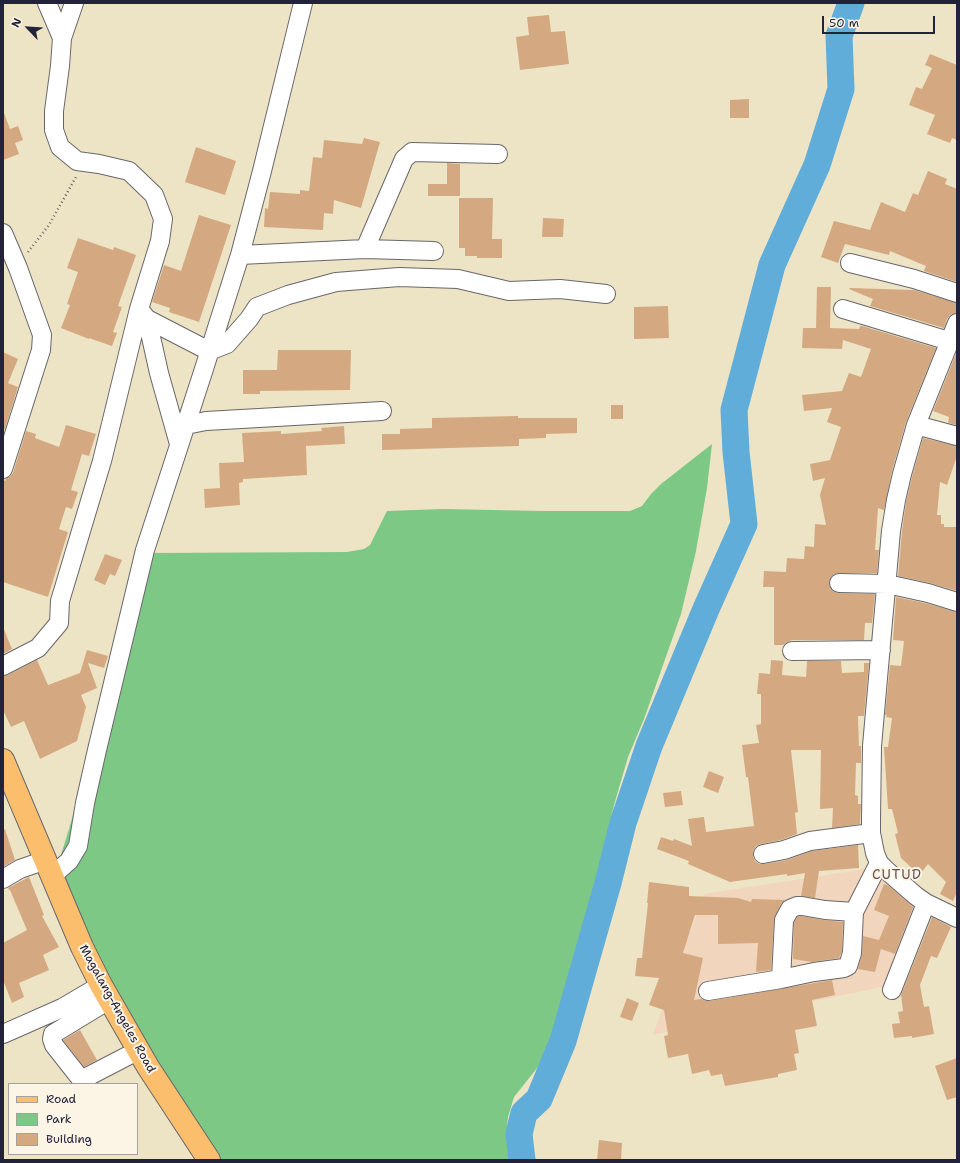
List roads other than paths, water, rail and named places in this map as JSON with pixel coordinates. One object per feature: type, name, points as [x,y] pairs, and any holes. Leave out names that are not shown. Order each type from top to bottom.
[{"type":"main road","name":"Magalang-Angeles Road","points":[[3,760],[82,947],[105,992],[148,1066],[209,1160]]},
{"type":"street","points":[[47,3],[62,38]]},
{"type":"street","points":[[3,666],[38,648],[59,623],[60,601],[102,461],[143,314],[160,241],[163,219],[154,195],[129,171],[77,160],[60,147],[54,130],[54,111],[62,38],[74,3]]},
{"type":"street","points":[[3,879],[20,869],[49,868],[69,861],[78,846],[85,803],[144,550],[240,255],[303,3]]},
{"type":"street","points":[[365,249],[404,159],[412,152],[498,154]]},
{"type":"street","points":[[3,234],[18,268],[42,335],[41,350],[3,469]]},
{"type":"street","points":[[240,255],[365,249],[434,251]]},
{"type":"street","points":[[850,263],[914,279],[957,293]]},
{"type":"street","points":[[209,351],[227,344],[249,319],[256,307],[288,295],[336,282],[399,277],[458,279],[509,291],[560,289],[606,294]]},
{"type":"street","points":[[844,309],[949,341]]},
{"type":"street","points":[[143,314],[209,351]]},
{"type":"street","points":[[143,314],[179,444]]},
{"type":"street","points":[[957,323],[916,425],[896,500],[872,746],[872,833],[875,853],[879,863],[904,886],[926,903],[957,918]]},
{"type":"street","points":[[186,424],[382,411]]},
{"type":"street","points":[[916,425],[957,436]]},
{"type":"street","points":[[839,583],[887,584],[928,593],[957,602]]},
{"type":"street","points":[[792,651],[881,650]]},
{"type":"street","points":[[763,854],[784,850],[810,841],[872,833]]},
{"type":"street","points":[[708,991],[844,968],[848,966],[852,953],[854,912],[879,863]]},
{"type":"street","points":[[892,990],[926,903]]},
{"type":"street","points":[[781,979],[784,920],[790,909],[797,906],[802,906],[825,910],[854,912]]},
{"type":"street","points":[[3,1034],[62,1008],[105,992]]},
{"type":"street","points":[[105,992],[54,1034],[52,1039],[54,1045],[80,1078],[85,1078],[139,1050]]},
{"type":"waterway","points":[[522,1160],[519,1134],[524,1113],[539,1099],[563,1041],[608,883],[623,823],[649,746],[706,609],[744,524],[736,452],[734,410],[772,265],[817,165],[841,89],[839,36],[851,3]]},
{"type":"district","name":"CUTUD","points":[[897,875]]}]
